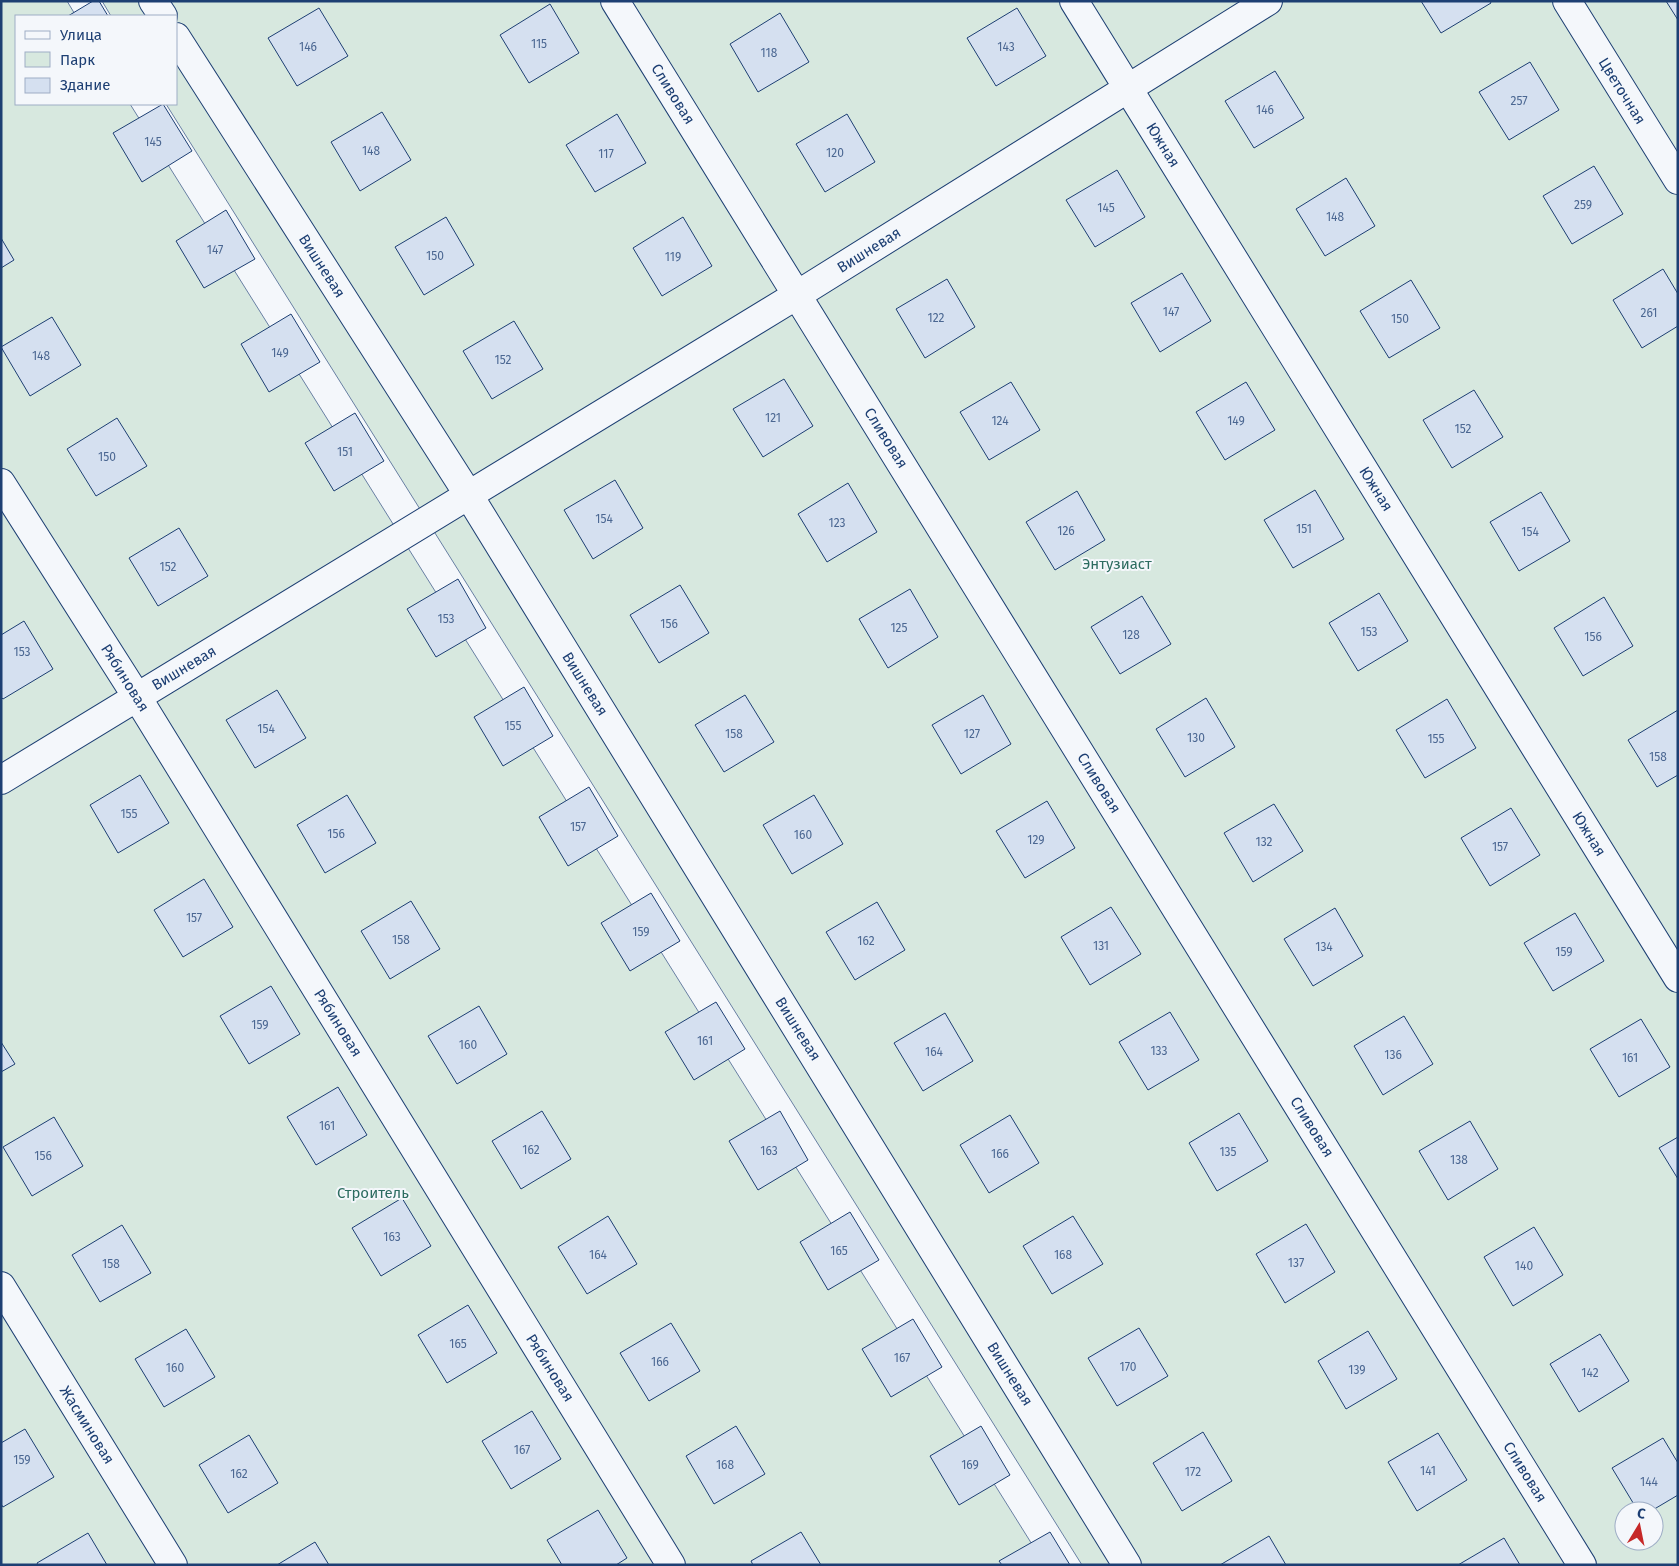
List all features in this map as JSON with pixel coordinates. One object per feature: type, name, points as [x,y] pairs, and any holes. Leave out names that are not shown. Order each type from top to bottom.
[{"type":"street","points":[[153,1],[162,15]]},
{"type":"street","name":"Сливовая","points":[[615,1],[1582,1565]]},
{"type":"street","name":"Южная","points":[[1074,1],[1678,978]]},
{"type":"street","name":"Вишневая","points":[[1,780],[797,294],[1268,1]]},
{"type":"street","name":"Цветочная","points":[[1567,1],[1678,180]]},
{"type":"street","name":"Вишневая","points":[[178,40],[468,494],[1127,1565]]},
{"type":"street","name":"Рябиновая","points":[[1,483],[137,696],[670,1565]]},
{"type":"street","name":"Жасминовая","points":[[1,1286],[173,1565]]},
{"type":"green space","name":"Строитель","points":[[1,1],[67,1],[75,15],[15,15],[15,105],[131,105],[1045,1565],[1,1565]]},
{"type":"green space","name":"Энтузиаст","points":[[102,1],[1678,1],[1678,1565],[1082,1565],[167,105],[178,105],[178,15],[110,15]]},
{"type":"building","points":[[93,1],[99,1],[107,15],[70,15]]},
{"type":"building","points":[[1421,1],[1490,1],[1491,3],[1441,33]]},
{"type":"building","points":[[1666,1],[1678,1],[1678,20]]},
{"type":"building","points":[[550,4],[579,53],[529,83],[500,35]]},
{"type":"building","points":[[319,8],[348,56],[297,86],[268,38]]},
{"type":"building","points":[[1017,8],[1046,56],[996,86],[967,38]]},
{"type":"building","points":[[780,13],[809,62],[758,92],[730,44]]},
{"type":"building","points":[[1530,62],[1559,110],[1509,140],[1479,92]]},
{"type":"building","points":[[1275,71],[1304,118],[1254,148],[1225,101]]},
{"type":"building","points":[[164,105],[192,151],[142,182],[113,133]]},
{"type":"building","points":[[382,112],[411,160],[360,191],[331,142]]},
{"type":"building","points":[[617,114],[646,163],[595,192],[566,145]]},
{"type":"building","points":[[847,114],[875,162],[825,192],[796,144]]},
{"type":"building","points":[[1594,166],[1623,214],[1572,244],[1543,196]]},
{"type":"building","points":[[1117,170],[1145,217],[1095,247],[1066,200]]},
{"type":"building","points":[[1346,178],[1375,226],[1325,256],[1296,209]]},
{"type":"building","points":[[226,210],[255,259],[204,288],[176,241]]},
{"type":"building","points":[[446,217],[474,265],[424,295],[395,247]]},
{"type":"building","points":[[683,217],[712,266],[662,296],[633,248]]},
{"type":"building","points":[[1,238],[14,260],[1,268]]},
{"type":"building","points":[[1663,269],[1678,294],[1678,326],[1642,348],[1613,300]]},
{"type":"building","points":[[1182,273],[1211,321],[1160,352],[1131,303]]},
{"type":"building","points":[[947,279],[975,327],[925,358],[896,309]]},
{"type":"building","points":[[1411,280],[1440,328],[1389,358],[1360,311]]},
{"type":"building","points":[[291,314],[320,362],[269,392],[241,344]]},
{"type":"building","points":[[52,317],[81,365],[30,396],[1,347]]},
{"type":"building","points":[[514,321],[543,369],[492,399],[463,351]]},
{"type":"building","points":[[784,379],[813,426],[763,457],[733,409]]},
{"type":"building","points":[[1011,382],[1040,430],[989,460],[960,412]]},
{"type":"building","points":[[1246,382],[1275,430],[1225,460],[1196,412]]},
{"type":"building","points":[[1474,390],[1503,437],[1452,468],[1423,420]]},
{"type":"building","points":[[355,413],[384,461],[334,491],[305,443]]},
{"type":"building","points":[[117,418],[147,466],[96,496],[67,449]]},
{"type":"building","points":[[615,480],[643,528],[593,559],[564,510]]},
{"type":"building","points":[[848,483],[877,532],[827,562],[798,514]]},
{"type":"building","points":[[1315,490],[1344,539],[1293,568],[1264,520]]},
{"type":"building","points":[[1077,491],[1105,540],[1055,570],[1026,522]]},
{"type":"building","points":[[1541,492],[1570,541],[1519,571],[1490,522]]},
{"type":"building","points":[[179,528],[208,576],[158,606],[129,558]]},
{"type":"building","points":[[458,579],[486,628],[436,657],[407,609]]},
{"type":"building","points":[[680,585],[709,633],[659,663],[630,615]]},
{"type":"building","points":[[910,589],[938,637],[888,668],[859,619]]},
{"type":"building","points":[[1379,593],[1408,641],[1358,671],[1329,623]]},
{"type":"building","points":[[1142,596],[1171,644],[1120,674],[1091,627]]},
{"type":"building","points":[[1604,597],[1633,646],[1583,676],[1554,628]]},
{"type":"building","points":[[24,621],[53,669],[3,699],[1,697],[1,635]]},
{"type":"building","points":[[524,687],[553,736],[503,766],[474,717]]},
{"type":"building","points":[[277,690],[306,738],[255,768],[226,720]]},
{"type":"building","points":[[745,695],[774,742],[724,772],[695,725]]},
{"type":"building","points":[[983,695],[1011,744],[961,774],[932,725]]},
{"type":"building","points":[[1206,698],[1235,747],[1185,777],[1156,729]]},
{"type":"building","points":[[1447,699],[1476,748],[1425,778],[1396,730]]},
{"type":"building","points":[[1678,710],[1678,775],[1657,787],[1628,740]]},
{"type":"building","points":[[140,775],[169,823],[118,853],[90,805]]},
{"type":"building","points":[[589,787],[618,836],[568,866],[539,817]]},
{"type":"building","points":[[347,795],[376,843],[325,873],[297,825]]},
{"type":"building","points":[[814,795],[843,844],[792,874],[763,825]]},
{"type":"building","points":[[1047,801],[1075,848],[1025,878],[996,831]]},
{"type":"building","points":[[1274,804],[1303,851],[1253,882],[1224,833]]},
{"type":"building","points":[[1511,808],[1540,855],[1490,886],[1461,838]]},
{"type":"building","points":[[204,879],[233,927],[183,957],[154,910]]},
{"type":"building","points":[[651,893],[680,941],[630,971],[601,923]]},
{"type":"building","points":[[411,901],[440,949],[390,979],[361,931]]},
{"type":"building","points":[[877,902],[905,950],[855,980],[826,932]]},
{"type":"building","points":[[1111,907],[1141,954],[1090,985],[1061,937]]},
{"type":"building","points":[[1335,908],[1363,956],[1313,986],[1284,939]]},
{"type":"building","points":[[1575,913],[1604,961],[1553,991],[1524,943]]},
{"type":"building","points":[[271,986],[300,1034],[249,1064],[220,1016]]},
{"type":"building","points":[[716,1002],[745,1049],[694,1080],[665,1032]]},
{"type":"building","points":[[479,1006],[507,1054],[457,1084],[428,1036]]},
{"type":"building","points":[[1170,1012],[1199,1060],[1148,1090],[1119,1042]]},
{"type":"building","points":[[945,1013],[973,1061],[923,1091],[894,1043]]},
{"type":"building","points":[[1404,1016],[1433,1064],[1383,1095],[1354,1046]]},
{"type":"building","points":[[1641,1019],[1670,1067],[1619,1097],[1590,1049]]},
{"type":"building","points":[[1,1042],[15,1064],[1,1072]]},
{"type":"building","points":[[338,1087],[367,1135],[316,1165],[287,1117]]},
{"type":"building","points":[[542,1111],[571,1159],[521,1189],[492,1141]]},
{"type":"building","points":[[780,1111],[808,1160],[758,1190],[729,1141]]},
{"type":"building","points":[[1239,1113],[1268,1161],[1217,1191],[1189,1143]]},
{"type":"building","points":[[1010,1115],[1039,1163],[989,1193],[960,1145]]},
{"type":"building","points":[[54,1117],[83,1166],[32,1196],[3,1147]]},
{"type":"building","points":[[1470,1121],[1498,1169],[1448,1200],[1419,1151]]},
{"type":"building","points":[[1678,1137],[1678,1179],[1659,1148]]},
{"type":"building","points":[[402,1198],[431,1246],[381,1276],[352,1228]]},
{"type":"building","points":[[850,1212],[879,1260],[828,1290],[800,1242]]},
{"type":"building","points":[[608,1216],[637,1264],[587,1294],[558,1247]]},
{"type":"building","points":[[1073,1216],[1103,1264],[1052,1294],[1023,1246]]},
{"type":"building","points":[[1306,1224],[1335,1272],[1285,1303],[1256,1254]]},
{"type":"building","points":[[122,1225],[151,1273],[100,1302],[72,1255]]},
{"type":"building","points":[[1534,1227],[1563,1275],[1513,1306],[1484,1257]]},
{"type":"building","points":[[468,1305],[497,1353],[447,1383],[418,1335]]},
{"type":"building","points":[[913,1319],[942,1367],[891,1397],[862,1349]]},
{"type":"building","points":[[671,1323],[700,1371],[649,1401],[620,1353]]},
{"type":"building","points":[[1139,1328],[1168,1376],[1117,1406],[1088,1358]]},
{"type":"building","points":[[186,1329],[215,1377],[164,1407],[135,1359]]},
{"type":"building","points":[[1368,1331],[1397,1379],[1346,1409],[1318,1361]]},
{"type":"building","points":[[1600,1334],[1629,1381],[1579,1412],[1550,1364]]},
{"type":"building","points":[[532,1411],[561,1459],[511,1489],[482,1441]]},
{"type":"building","points":[[736,1426],[765,1474],[714,1504],[686,1456]]},
{"type":"building","points":[[981,1426],[1010,1475],[959,1505],[930,1456]]},
{"type":"building","points":[[25,1429],[54,1477],[3,1507],[1,1504],[1,1443]]},
{"type":"building","points":[[1203,1432],[1232,1481],[1182,1511],[1153,1463]]},
{"type":"building","points":[[1438,1433],[1467,1480],[1417,1511],[1388,1462]]},
{"type":"building","points":[[249,1435],[278,1483],[228,1513],[199,1465]]},
{"type":"building","points":[[1663,1438],[1678,1463],[1678,1495],[1664,1503],[1664,1501],[1632,1501],[1612,1468]]},
{"type":"building","points":[[598,1510],[627,1558],[616,1565],[562,1565],[547,1540]]},
{"type":"building","points":[[801,1532],[821,1565],[753,1565],[751,1561]]},
{"type":"building","points":[[1050,1532],[1070,1565],[1002,1565],[999,1561]]},
{"type":"building","points":[[88,1533],[107,1565],[38,1565],[37,1563]]},
{"type":"building","points":[[1269,1536],[1286,1565],[1220,1565]]},
{"type":"building","points":[[1504,1538],[1520,1565],[1458,1565]]},
{"type":"building","points":[[315,1542],[329,1565],[277,1565]]}]
